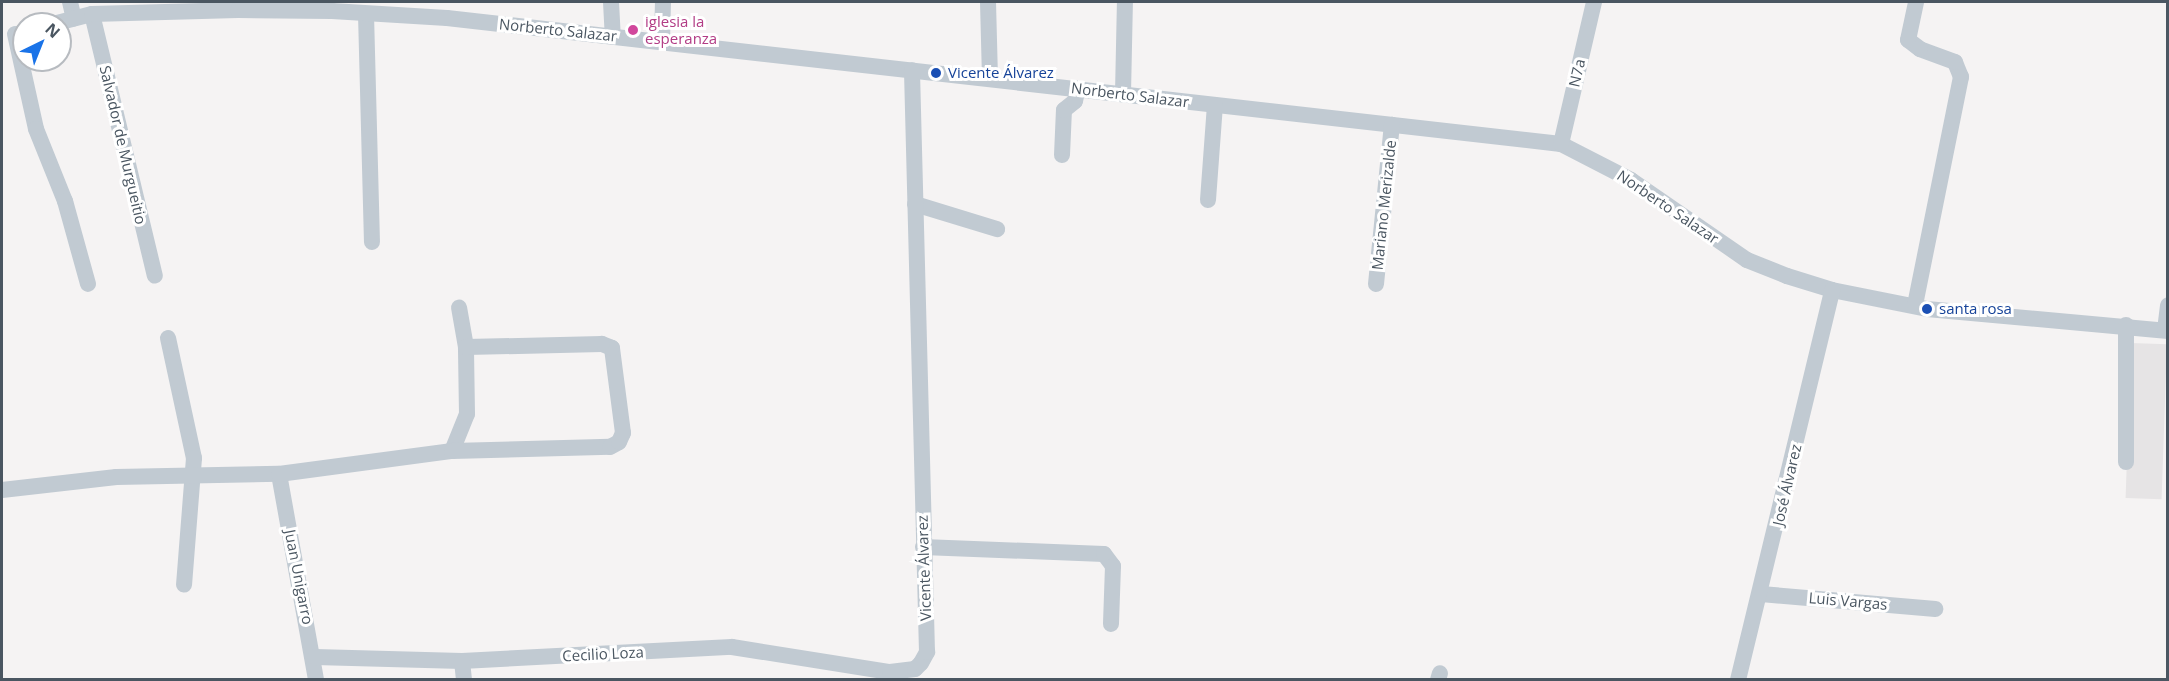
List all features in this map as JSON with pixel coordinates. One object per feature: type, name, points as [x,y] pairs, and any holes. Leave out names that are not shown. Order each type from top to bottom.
[{"type":"street","points":[[70,2],[74,19]]},
{"type":"street","points":[[611,2],[613,36]]},
{"type":"street","points":[[662,42],[663,2]]},
{"type":"street","points":[[988,2],[990,78]]},
{"type":"street","points":[[1123,94],[1125,2]]},
{"type":"street","name":"N7a","points":[[1561,144],[1594,2]]},
{"type":"street","points":[[1915,305],[1961,76],[1956,62],[1908,40],[1916,2]]},
{"type":"street","name":"Norberto Salazar","points":[[74,19],[92,14],[311,6],[366,14],[414,9],[662,42],[1561,144],[1630,180],[1747,260],[1832,290],[1927,309],[2166,330]]},
{"type":"street","name":"Salvador de Murgueitio","points":[[92,14],[155,276]]},
{"type":"street","points":[[366,14],[372,243]]},
{"type":"street","name":"Vicente Álvarez","points":[[890,676],[915,669],[927,652],[912,70]]},
{"type":"street","points":[[23,72],[36,129],[65,201],[88,284]]},
{"type":"street","points":[[1062,155],[1064,110],[1075,101],[1078,88]]},
{"type":"street","points":[[1208,200],[1215,105]]},
{"type":"street","name":"Mariano Merizalde","points":[[1376,284],[1392,125]]},
{"type":"street","points":[[915,204],[997,230]]},
{"type":"street","name":"José Álvarez","points":[[1738,680],[1761,594],[1832,290]]},
{"type":"street","points":[[2166,330],[2168,305]]},
{"type":"street","points":[[452,451],[467,414],[466,347],[459,308]]},
{"type":"street","points":[[2126,325],[2126,462]]},
{"type":"street","points":[[168,338],[194,473],[184,585]]},
{"type":"street","points":[[2,490],[194,473],[279,474],[452,451],[610,447],[620,442],[622,433],[612,348],[602,344],[466,347]]},
{"type":"street","name":"Juan Unigarro","points":[[279,474],[315,657],[316,680]]},
{"type":"street","points":[[923,547],[1104,554],[1113,566],[1111,624]]},
{"type":"street","name":"Luis Vargas","points":[[1761,594],[1935,609]]},
{"type":"street","name":"Cecilio Loza","points":[[315,657],[462,662],[732,647],[890,676]]},
{"type":"street","points":[[462,662],[464,680]]},
{"type":"shaded area","points":[[2131,343],[2167,344],[2162,499],[2126,498]]},
{"type":"place","name":"iglesia la esperanza","points":[[633,30]]},
{"type":"place","name":"Vicente Álvarez","points":[[936,73]]},
{"type":"place","name":"santa rosa","points":[[1927,309]]}]
